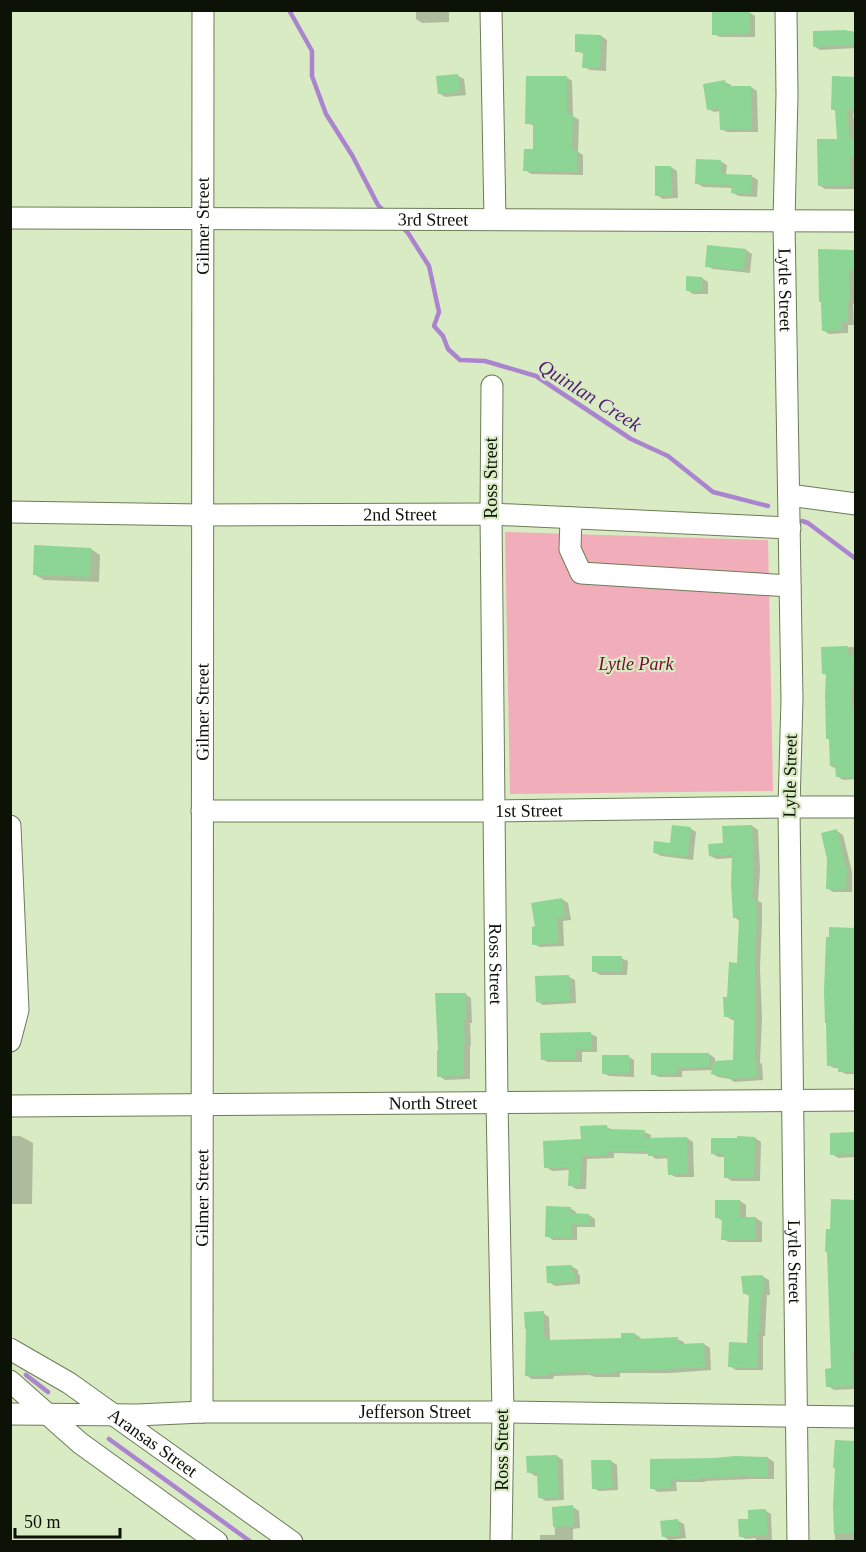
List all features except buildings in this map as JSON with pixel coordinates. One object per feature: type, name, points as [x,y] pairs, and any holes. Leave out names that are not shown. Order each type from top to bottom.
[{"type":"street","name":"Gilmer Street","points":[[202,1412],[203,10]]},
{"type":"street","points":[[491,10],[495,219]]},
{"type":"street","name":"Lytle Street","points":[[786,10],[787,95],[784,221],[792,699],[789,807],[798,1542]]},
{"type":"street","name":"3rd Street","points":[[10,218],[855,221]]},
{"type":"street","name":"Ross Street","points":[[492,386],[491,514],[497,1102],[503,1412],[501,1542]]},
{"type":"street","points":[[789,495],[855,504]]},
{"type":"street","name":"2nd Street","points":[[10,512],[202,515],[491,514],[790,528]]},
{"type":"street","points":[[571,518],[570,549],[581,573],[790,586]]},
{"type":"street","name":"1st Street","points":[[202,811],[855,807]]},
{"type":"street","points":[[10,826],[18,1010],[10,1041]]},
{"type":"street","name":"North Street","points":[[10,1106],[855,1100]]},
{"type":"street","name":"Aransas Street","points":[[10,1349],[69,1383],[292,1542]]},
{"type":"street","points":[[10,1381],[80,1443],[217,1542]]},
{"type":"street","name":"Jefferson Street","points":[[10,1414],[503,1412],[855,1417]]},
{"type":"green space","name":"Lytle Park","points":[[505,532],[768,540],[773,791],[510,794]]},
{"type":"waterway","name":"Quinlan Creek","points":[[289,10],[312,51],[312,76],[326,114],[382,209]]},
{"type":"waterway","name":"Quinlan Creek","points":[[403,228],[429,266],[439,312],[434,326],[443,336],[448,349],[460,360],[485,361],[536,376],[631,439],[668,456],[713,492],[768,506]]},
{"type":"waterway","name":"Quinlan Creek","points":[[802,521],[808,523],[856,559]]},
{"type":"waterway","points":[[26,1375],[48,1392]]},
{"type":"waterway","points":[[109,1439],[251,1542]]}]
